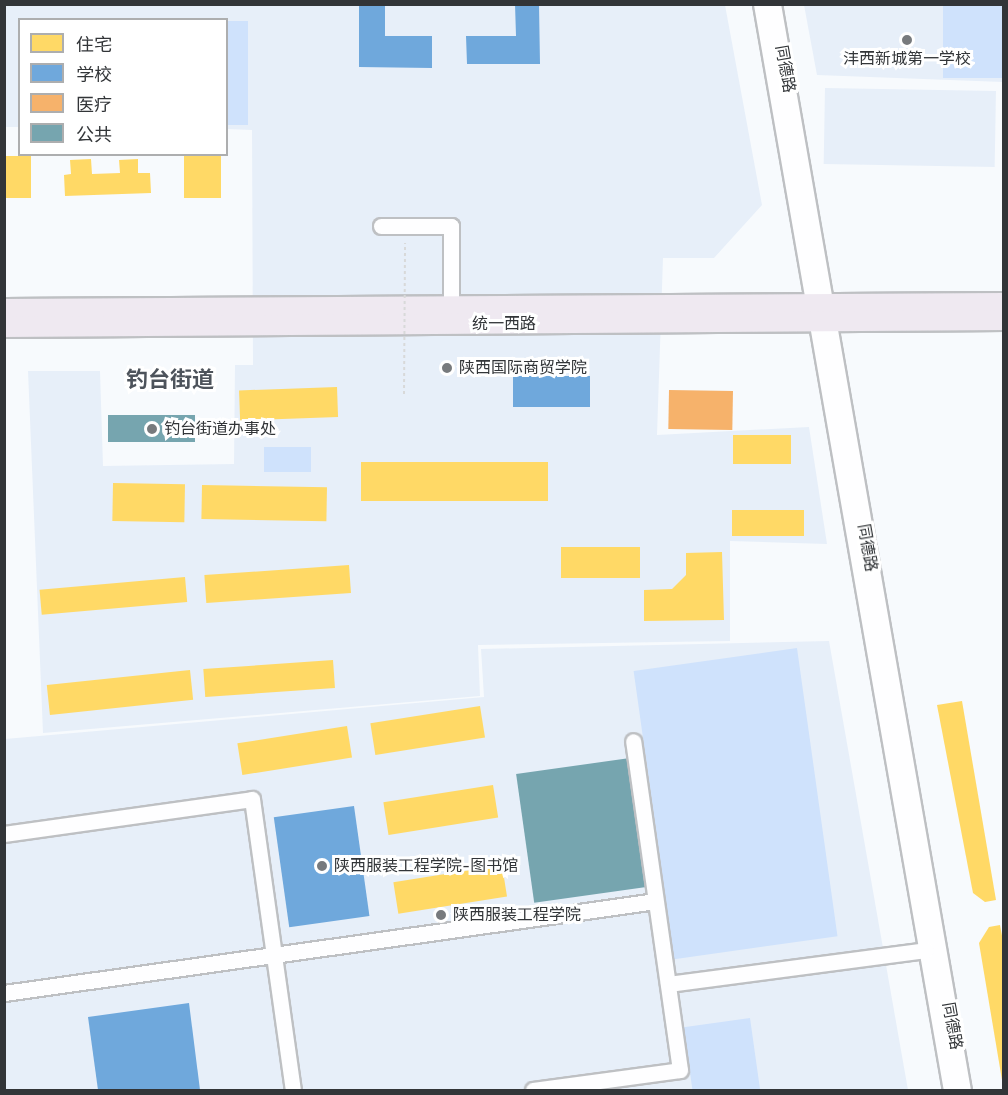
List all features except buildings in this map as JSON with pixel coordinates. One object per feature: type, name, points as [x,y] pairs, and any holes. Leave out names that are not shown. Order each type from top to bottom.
[{"type":"main road","name":"统一西路","points":[[4,327],[821,313],[1004,303]]},
{"type":"main road","name":"统一西路","points":[[4,309],[451,306],[821,313],[1004,320]]},
{"type":"street","name":"同德路","points":[[761,4],[821,313],[963,1090]]},
{"type":"street","name":"同德路","points":[[773,4],[821,313],[951,1090]]},
{"type":"street","points":[[381,226],[451,226],[451,306]]},
{"type":"street","points":[[533,1090],[680,1070],[633,741]]},
{"type":"street","points":[[4,834],[252,799],[294,1090]]},
{"type":"street","points":[[4,993],[656,901]]},
{"type":"street","points":[[668,984],[926,950]]},
{"type":"path","points":[[404,394],[405,243]]},
{"type":"shaded area","name":"陕西国际商贸学院","points":[[5,5],[725,5],[762,205],[714,258],[663,258],[657,435],[809,427],[827,544],[730,541],[730,641],[478,645],[480,696],[43,733],[28,371],[100,371],[103,466],[234,464],[235,365],[253,365],[252,130],[228,129],[228,18],[18,18],[18,127],[5,127]]},
{"type":"shaded area","name":"沣西新城第一学校","points":[[804,5],[1003,5],[1003,82],[817,75]]},
{"type":"shaded area","points":[[943,5],[1003,5],[1003,78],[943,78]]},
{"type":"shaded area","points":[[228,21],[248,21],[248,125],[228,125]]},
{"type":"shaded area","points":[[825,88],[996,91],[995,167],[824,164]]},
{"type":"shaded area","points":[[264,447],[311,447],[311,472],[264,472]]},
{"type":"shaded area","name":"陕西服装工程学院","points":[[829,641],[908,1090],[5,1090],[5,739],[484,697],[481,649]]},
{"type":"shaded area","points":[[797,648],[837,936],[674,959],[634,671]]},
{"type":"shaded area","points":[[750,1018],[760,1090],[692,1090],[684,1027]]},
{"type":"place","name":"沣西新城第一学校","points":[[907,40]]},
{"type":"place","name":"陕西国际商贸学院","points":[[447,368]]},
{"type":"place","name":"钓台街道办事处","points":[[152,429]]},
{"type":"place","name":"陕西服装工程学院-图书馆","points":[[322,866]]},
{"type":"place","name":"陕西服装工程学院","points":[[441,915]]},
{"type":"district","name":"钓台街道","points":[[170,380]]}]
